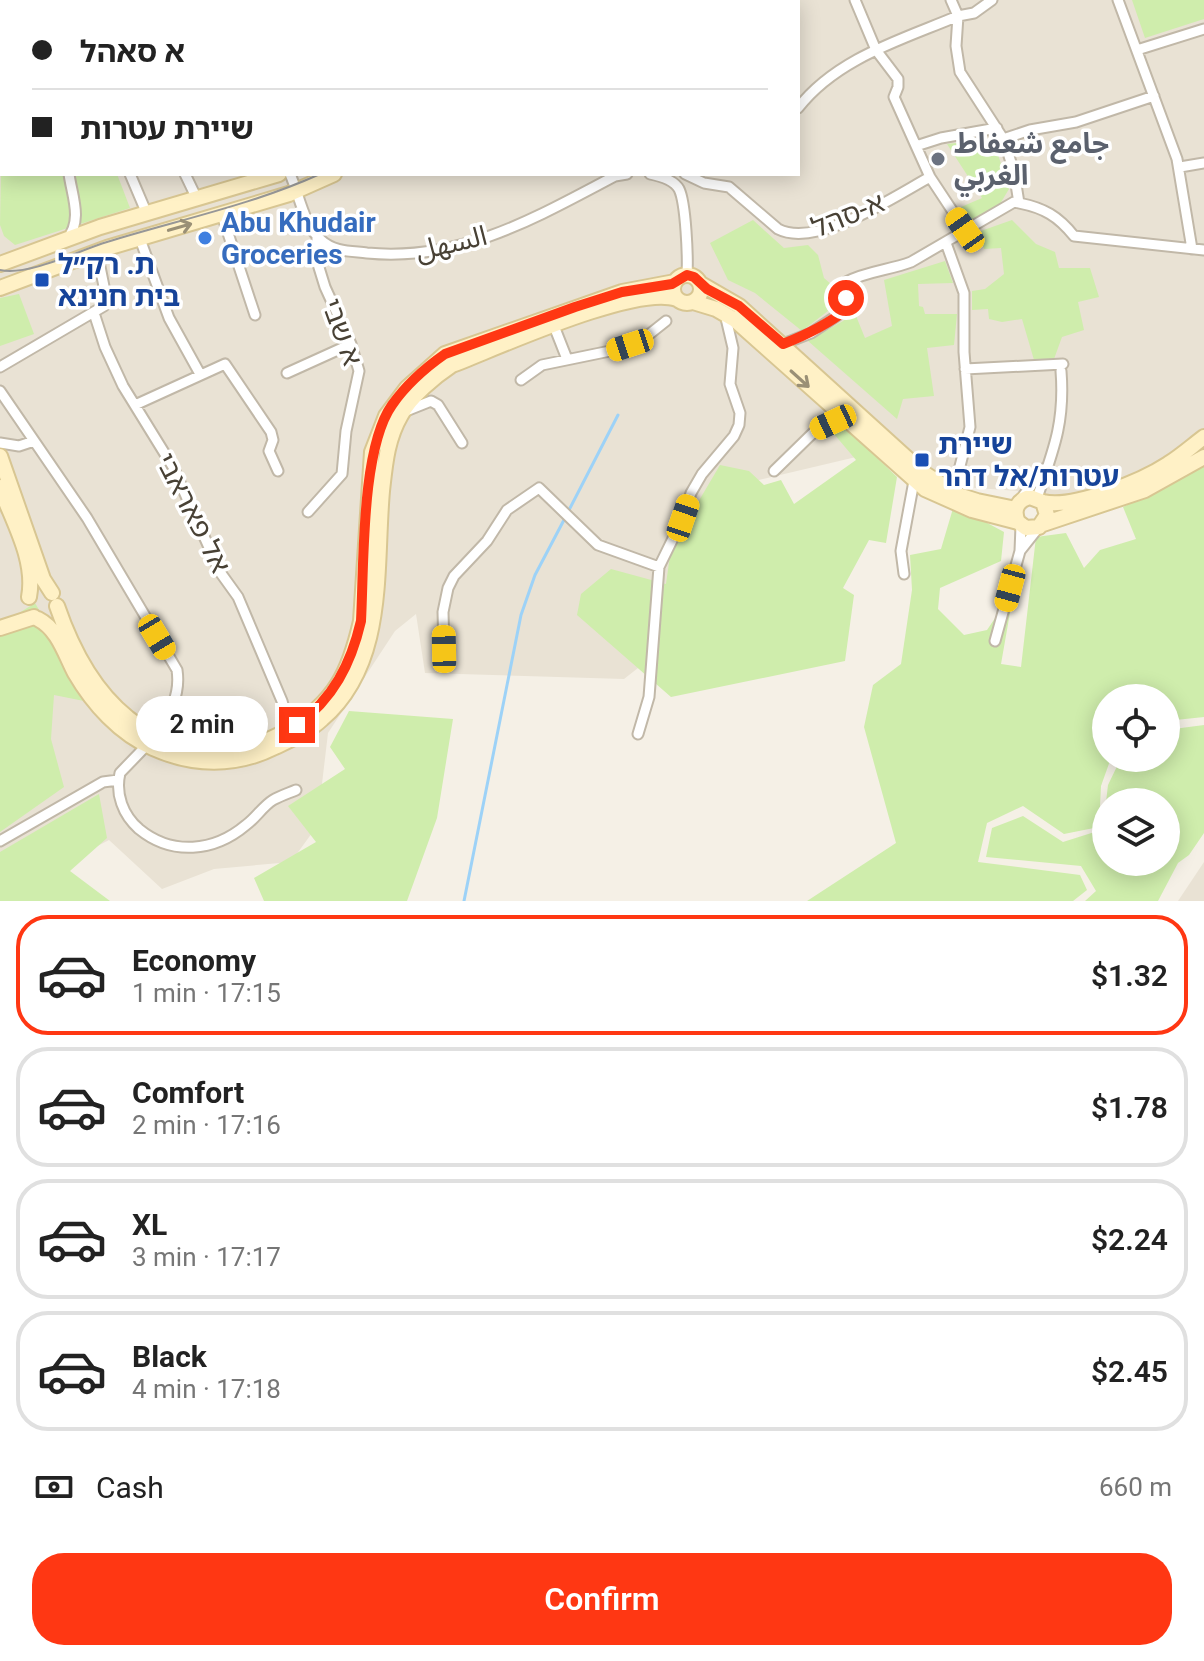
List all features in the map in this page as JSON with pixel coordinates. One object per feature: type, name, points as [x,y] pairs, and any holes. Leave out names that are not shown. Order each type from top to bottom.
[{"type":"main road","points":[[0,264],[90,231],[272,176]]},
{"type":"main road","points":[[0,288],[97,252],[297,191],[330,176]]},
{"type":"main road","points":[[0,456],[3,480],[32,573],[27,607],[54,633],[93,699],[120,727],[151,740],[221,751],[246,746],[297,725],[312,714],[337,685],[354,649],[361,621],[372,452],[392,405],[417,376],[445,354],[622,292],[694,277],[739,306],[922,472],[947,490],[1019,514],[1033,529],[1145,490],[1204,457]]},
{"type":"main road","points":[[677,299],[673,290],[681,279]]},
{"type":"main road","points":[[693,302],[701,294],[701,284]]},
{"type":"main road","points":[[3,480],[43,579],[85,666],[102,691],[127,718],[172,756],[197,762],[221,763],[255,755],[310,730],[344,695],[358,674],[373,628],[386,455],[402,412],[436,376],[452,365],[626,301],[666,297],[685,303],[693,302],[725,314],[914,481],[951,502],[990,516],[1019,514]]},
{"type":"main road","points":[[1019,514],[1030,497],[1060,504],[1143,477],[1166,465],[1204,437]]},
{"type":"main road","points":[[1041,501],[1047,515],[1041,526]]},
{"type":"main road","points":[[0,622],[37,590],[54,599]]},
{"type":"main road","points":[[0,628],[52,616],[54,599]]},
{"type":"street","points":[[855,0],[876,50],[898,79],[894,97],[930,177],[965,230]]},
{"type":"street","points":[[951,0],[958,16],[956,46],[960,72],[1003,139],[1014,172],[1019,203]]},
{"type":"street","points":[[800,106],[825,78],[876,50],[958,16],[974,13],[992,0]]},
{"type":"street","points":[[1118,0],[1180,167],[1192,249]]},
{"type":"street","points":[[1137,50],[1204,29]]},
{"type":"street","points":[[1003,139],[1030,130],[1076,122],[1154,96]]},
{"type":"street","points":[[916,146],[997,128]]},
{"type":"street","points":[[1180,167],[1204,163]]},
{"type":"street","points":[[67,240],[76,226],[69,176]]},
{"type":"street","points":[[131,176],[147,214]]},
{"type":"street","points":[[186,176],[197,199]]},
{"type":"street","points":[[291,176],[317,236]]},
{"type":"street","name":"السهل","points":[[317,236],[331,247],[379,254],[406,255],[461,247],[507,229],[615,176]]},
{"type":"street","points":[[671,176],[679,189],[689,250],[681,279]]},
{"type":"street","name":"א-סהל","points":[[689,176],[704,183],[729,187],[778,229],[800,234],[847,220],[930,177]]},
{"type":"street","points":[[783,344],[811,333],[847,309],[846,282],[870,272],[903,265],[1014,202],[1043,207],[1062,221],[1074,236],[1204,250]]},
{"type":"street","points":[[222,215],[255,315]]},
{"type":"street","points":[[76,216],[90,231]]},
{"type":"street","name":"א שבי","points":[[308,512],[342,474],[346,431],[359,371],[351,344],[325,287],[317,261],[317,236]]},
{"type":"street","points":[[140,239],[169,318],[200,374]]},
{"type":"street","points":[[946,243],[964,293],[965,369],[970,427],[962,461],[947,490]]},
{"type":"street","points":[[0,367],[94,313],[107,301],[97,252]]},
{"type":"street","name":"אל פאראבי","points":[[94,313],[105,347],[135,405],[173,467],[220,572],[238,597],[279,692],[286,716]]},
{"type":"street","points":[[638,734],[649,697],[659,567],[697,483],[734,436],[739,425],[740,413],[730,384],[733,348],[725,314]]},
{"type":"street","points":[[521,380],[542,365],[630,345],[653,333],[666,321]]},
{"type":"street","points":[[554,326],[567,359]]},
{"type":"street","points":[[287,373],[351,344]]},
{"type":"street","points":[[135,405],[225,364],[271,432],[273,440],[269,451],[278,471]]},
{"type":"street","points":[[965,369],[1062,368],[1061,420],[1038,495],[1041,501]]},
{"type":"street","points":[[0,391],[87,518],[177,670],[179,681],[173,708],[118,780],[118,795],[132,823],[160,843],[194,848],[226,840],[247,825],[271,801],[296,790]]},
{"type":"street","points":[[402,412],[431,401],[438,405],[462,443]]},
{"type":"street","points":[[774,471],[816,430],[842,417]]},
{"type":"street","points":[[3,480],[10,456],[21,446],[34,441]]},
{"type":"street","points":[[0,443],[21,446]]},
{"type":"street","points":[[995,641],[1020,551],[1019,514],[1052,457]]},
{"type":"street","points":[[904,574],[901,551],[914,481]]},
{"type":"street","points":[[444,649],[443,612],[454,576],[487,541],[507,510],[539,488],[598,545],[659,567]]},
{"type":"street","points":[[1020,551],[1041,526]]},
{"type":"street","points":[[0,841],[103,782],[118,780]]},
{"type":"shaded area","points":[[800,0],[1204,0],[1204,431],[1152,466],[1080,502],[1059,503],[1030,492],[963,487],[890,449],[733,486],[699,620],[624,679],[425,673],[416,614],[395,631],[328,733],[317,826],[291,862],[214,869],[162,889],[109,840],[0,897],[0,176],[800,176]]},
{"type":"shaded area","points":[[1204,862],[1204,901],[1178,901]]},
{"type":"green space","points":[[1132,0],[1204,0],[1204,19],[1145,38]]},
{"type":"green space","points":[[993,139],[1009,189],[1000,204],[971,221],[961,207],[982,198],[947,144]]},
{"type":"green space","points":[[1,176],[118,176],[130,208],[15,245],[4,236],[0,225]]},
{"type":"green space","points":[[753,220],[784,248],[808,245],[818,255],[824,278],[839,291],[837,304],[802,331],[755,293],[728,280],[710,243]]},
{"type":"green space","points":[[1012,220],[1036,244],[1055,252],[1059,268],[1090,268],[1099,297],[1078,302],[1084,330],[1062,337],[1054,359],[1034,360],[1022,319],[1002,322],[989,319],[988,309],[972,310],[972,291],[985,289],[1004,274],[1001,248],[984,249],[978,232]]},
{"type":"green space","points":[[945,261],[953,283],[918,284],[919,306],[923,307],[925,314],[957,314],[954,345],[927,348],[934,396],[903,399],[897,419],[808,341],[854,311],[865,338],[892,326],[884,280]]},
{"type":"green space","points":[[19,294],[34,334],[0,346],[0,298]]},
{"type":"green space","points":[[846,428],[897,477],[886,543],[869,540],[843,588],[854,595],[845,661],[671,697],[577,615],[581,594],[611,569],[666,584],[671,548],[720,465],[749,471],[764,485],[781,480],[794,504],[856,460],[834,434]]},
{"type":"green space","points":[[1204,463],[1204,717],[1180,720],[1180,684],[1092,684],[1092,772],[1106,772],[1101,788],[1092,788],[1092,828],[1064,834],[1023,806],[987,823],[978,862],[1080,875],[1087,890],[1073,901],[807,901],[896,843],[864,727],[873,685],[901,664],[912,590],[910,555],[941,549],[954,505],[1004,532],[1001,561],[940,588],[938,609],[964,635],[987,630],[1014,590],[1001,664],[1021,667],[1036,537],[1066,533],[1084,568],[1100,550],[1136,539],[1123,507],[1176,481]]},
{"type":"green space","points":[[35,603],[94,703],[54,695],[51,739],[64,787],[0,832],[0,625]]},
{"type":"green space","points":[[349,711],[453,719],[437,818],[407,901],[264,901],[254,878],[316,842],[288,806],[345,769],[330,747]]},
{"type":"green space","points":[[1204,725],[1204,833],[1189,855],[1180,862],[1180,788],[1108,788],[1114,772],[1180,772],[1180,728]]},
{"type":"green space","points":[[99,794],[107,838],[70,871],[110,901],[0,901],[0,852]]},
{"type":"green space","points":[[1023,816],[1063,842],[1092,833],[1092,876],[1171,876],[1158,901],[1085,901],[1096,891],[1081,866],[986,857],[992,828]]},
{"type":"waterway","points":[[568,512],[618,415]]},
{"type":"waterway","points":[[464,901],[521,615],[535,575],[565,518]]},
{"type":"tram line","points":[[0,270],[39,266],[107,242],[241,203],[315,176]]},
{"type":"place","name":"جامع شعفاط الغربي","points":[[938,159]]},
{"type":"place","name":"Abu Khudair Groceries","points":[[205,238]]},
{"type":"place","name":"ת. רק״ל בית חנינא","points":[[42,280]]},
{"type":"place","name":"שיירת עטרות/אל דהר","points":[[922,460]]},
{"type":"route","points":[[297,725],[312,714],[337,685],[354,649],[361,621],[372,452],[392,405],[433,363],[445,354],[551,315],[622,292],[672,284],[687,275],[739,306],[783,344],[811,333],[832,320],[847,309],[846,298]]}]
